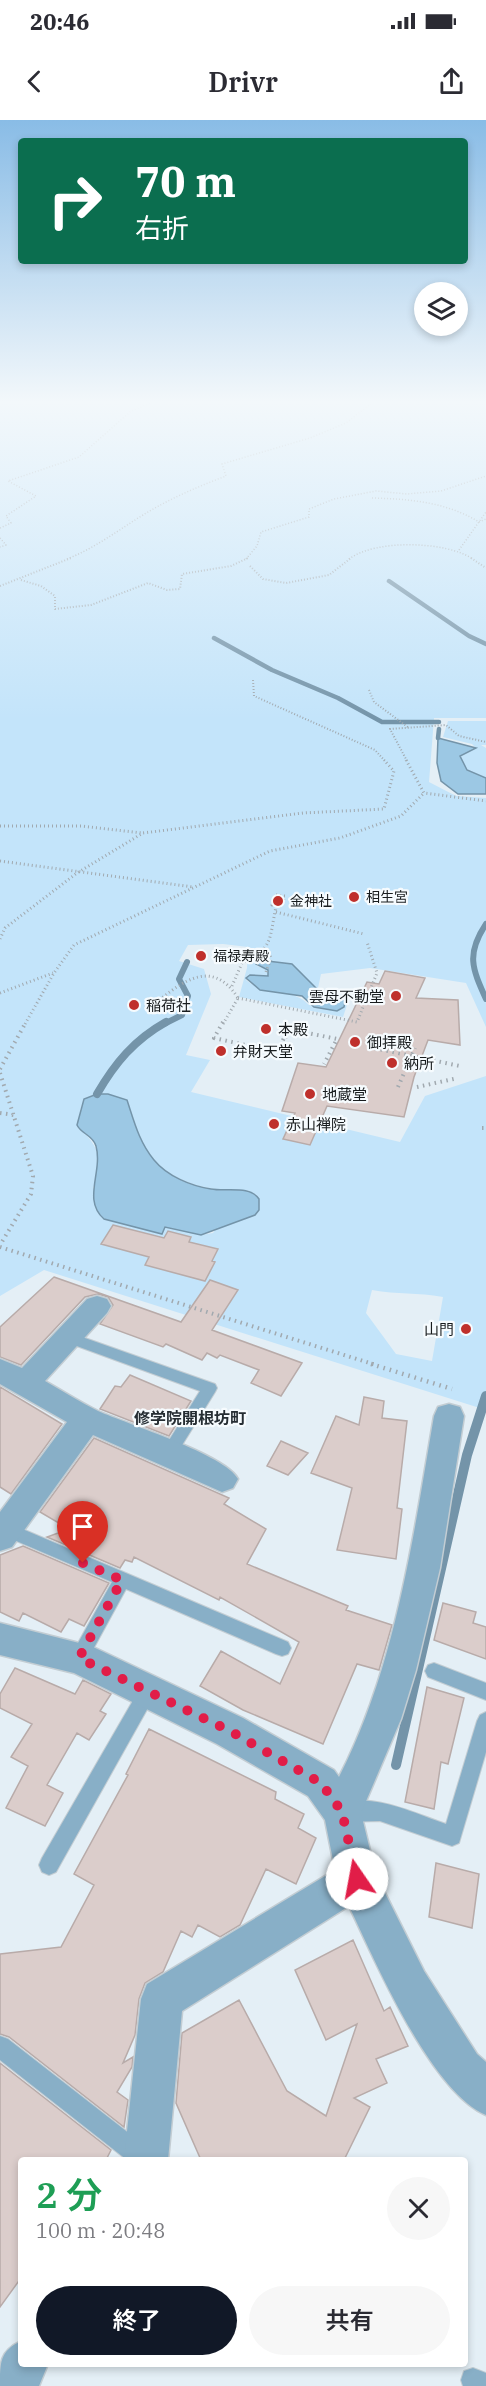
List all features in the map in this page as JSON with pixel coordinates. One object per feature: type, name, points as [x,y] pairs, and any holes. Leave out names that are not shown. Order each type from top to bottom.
[{"type":"street","points":[[97,1306],[68,1337],[13,1376],[87,1419],[169,1453],[222,1479]]},
{"type":"street","points":[[342,1812],[363,1774],[388,1710],[431,1533],[452,1403]]},
{"type":"street","points":[[3,1533],[87,1419]]},
{"type":"street","points":[[0,1639],[79,1658],[230,1731],[321,1783],[342,1812],[357,1879],[409,1986],[462,2069],[486,2093]]},
{"type":"street","points":[[145,2157],[162,1999],[357,1879]]},
{"type":"street","points":[[11,2386],[22,2367]]},
{"type":"lane","points":[[68,1337],[210,1388],[169,1453]]},
{"type":"lane","points":[[3,1533],[122,1580],[282,1648]]},
{"type":"lane","points":[[79,1658],[122,1580]]},
{"type":"lane","points":[[434,1671],[486,1692]]},
{"type":"lane","points":[[50,1865],[148,1691]]},
{"type":"lane","points":[[342,1812],[380,1811],[452,1836],[486,1721]]},
{"type":"lane","points":[[0,2047],[141,2157]]},
{"type":"path","points":[[0,528],[11,523],[6,516],[17,509]]},
{"type":"path","points":[[0,586],[21,580],[90,550],[153,509]]},
{"type":"path","points":[[21,580],[41,586],[55,596],[55,609],[91,605],[148,583],[167,590],[180,589],[182,574],[197,570],[230,569],[249,557],[260,541],[261,532],[309,517],[310,509]]},
{"type":"path","points":[[455,509],[479,522]]},
{"type":"path","points":[[459,550],[486,512]]},
{"type":"path","points":[[479,522],[486,519]]},
{"type":"path","points":[[0,538],[6,545],[0,547]]},
{"type":"path","points":[[250,566],[263,579],[286,584],[329,575],[355,555],[383,547],[414,545],[459,550],[486,568]]},
{"type":"path","points":[[0,826],[81,826],[142,833],[303,813],[384,809],[394,771],[375,750],[254,696],[253,680]]},
{"type":"path","points":[[369,690],[374,702],[409,728]]},
{"type":"path","points":[[424,793],[390,729],[446,726],[453,734],[470,740],[486,742]]},
{"type":"path","points":[[424,793],[486,801]]},
{"type":"path","points":[[424,793],[401,816],[340,838],[270,851],[74,945],[54,973],[0,1071],[33,1176],[31,1194],[0,1246],[452,1403]]},
{"type":"path","points":[[0,939],[5,928],[77,873],[142,833]]},
{"type":"path","points":[[0,861],[194,887]]},
{"type":"path","points":[[232,986],[242,963],[262,954],[267,948],[276,912],[276,907],[272,904],[276,895],[285,896],[281,906],[276,907]]},
{"type":"path","points":[[276,912],[364,934]]},
{"type":"path","points":[[322,923],[324,919]]},
{"type":"path","points":[[238,998],[357,1022],[377,974],[367,942]]},
{"type":"path","points":[[266,972],[271,958],[267,948]]},
{"type":"path","points":[[0,993],[54,973]]},
{"type":"path","points":[[147,1010],[185,981],[212,975],[232,986],[238,998]]},
{"type":"path","points":[[322,990],[368,995]]},
{"type":"path","points":[[238,998],[214,1038],[277,1052],[285,1036],[290,1037],[293,1030],[337,1039],[324,1064]]},
{"type":"path","points":[[369,1047],[460,1066]]},
{"type":"path","points":[[398,1086],[415,1048]]},
{"type":"path","points":[[417,1087],[458,1078]]},
{"type":"path","points":[[0,1113],[14,1115]]},
{"type":"shaded area","points":[[0,509],[486,509],[486,718],[434,718],[429,782],[456,796],[486,798],[486,1027],[466,983],[370,968],[321,974],[318,988],[324,992],[350,996],[343,1017],[239,997],[247,968],[248,947],[223,944],[188,945],[179,961],[204,969],[211,994],[186,1055],[210,1060],[191,1092],[400,1142],[425,1096],[486,1076],[486,1410],[44,1270],[0,1296]],"holes":[[[259,960],[292,964],[320,992],[343,997],[309,1005],[295,996],[262,988],[246,980],[250,975],[268,976],[268,970],[257,966]],[[97,1094],[108,1094],[127,1100],[139,1135],[149,1153],[158,1165],[170,1173],[183,1180],[212,1189],[242,1190],[213,1233],[201,1235],[165,1226],[162,1233],[93,1188],[98,1171],[98,1155],[91,1141],[79,1129],[83,1103]],[[372,1290],[443,1297],[432,1361],[396,1354],[366,1313]]]},
{"type":"shaded area","points":[[448,721],[486,721],[486,745],[481,745],[486,748],[486,778],[467,770],[460,756],[476,748],[472,744],[443,737]]},
{"type":"shaded area","points":[[438,738],[476,748],[460,756],[467,770],[486,778],[486,794],[458,794],[441,781],[437,763]]},
{"type":"shaded area","points":[[259,960],[292,964],[320,992],[346,998],[344,1007],[337,1011],[314,1007],[302,996],[260,990],[246,978],[250,975],[268,976],[268,970],[256,964]]},
{"type":"shaded area","points":[[97,1094],[108,1094],[127,1100],[144,1146],[159,1166],[188,1183],[203,1188],[250,1192],[259,1199],[259,1210],[255,1215],[201,1235],[165,1227],[162,1234],[104,1219],[94,1203],[96,1146],[77,1125],[84,1099]]},
{"type":"building","points":[[385,971],[425,978],[416,998],[458,1000],[460,1045],[428,1040],[414,1077],[404,1117],[327,1106],[310,1145],[283,1139],[295,1113],[282,1111],[298,1063],[326,1067],[367,982],[379,984]]},
{"type":"building","points":[[113,1225],[164,1238],[168,1231],[191,1237],[189,1242],[218,1249],[212,1261],[215,1262],[205,1281],[145,1265],[149,1257],[101,1244]]},
{"type":"building","points":[[54,1277],[181,1322],[210,1280],[238,1290],[212,1330],[302,1363],[281,1396],[251,1383],[259,1370],[220,1355],[217,1358],[207,1353],[202,1360],[166,1344],[163,1347],[100,1324],[113,1305],[108,1297],[98,1294],[85,1297],[21,1365],[0,1357],[0,1327]]},
{"type":"building","points":[[130,1375],[191,1401],[169,1436],[100,1409],[115,1386],[121,1387]]},
{"type":"building","points":[[0,1387],[62,1424],[11,1494],[0,1487]]},
{"type":"building","points":[[364,1397],[384,1401],[382,1418],[407,1421],[397,1508],[402,1509],[396,1559],[337,1550],[352,1488],[311,1473],[336,1416],[359,1425]]},
{"type":"building","points":[[94,1438],[229,1498],[224,1504],[266,1529],[247,1564],[348,1606],[346,1610],[392,1625],[379,1670],[357,1664],[323,1744],[243,1710],[200,1686],[221,1651],[280,1684],[299,1642],[220,1597],[219,1600],[134,1557],[132,1562],[125,1560],[120,1568],[47,1537],[69,1529],[40,1512]]},
{"type":"building","points":[[281,1441],[308,1453],[288,1475],[267,1466]]},
{"type":"building","points":[[23,1546],[109,1583],[84,1626],[69,1619],[61,1632],[23,1613],[19,1621],[0,1612],[0,1555]]},
{"type":"building","points":[[443,1603],[476,1612],[473,1623],[486,1627],[486,1659],[434,1640]]},
{"type":"building","points":[[15,1668],[75,1694],[83,1680],[111,1694],[100,1711],[106,1714],[89,1740],[77,1733],[47,1785],[63,1793],[45,1826],[6,1808],[28,1766],[11,1757],[32,1724],[0,1708],[0,1694]]},
{"type":"building","points":[[427,1687],[464,1698],[448,1764],[441,1762],[434,1809],[405,1802]]},
{"type":"building","points":[[149,1729],[276,1792],[275,1799],[304,1814],[298,1828],[316,1838],[296,1884],[266,1869],[240,1925],[220,1937],[198,1925],[192,1937],[181,1931],[163,1972],[145,1983],[139,1999],[135,2035],[123,2063],[133,2057],[132,2067],[117,2092],[128,2100],[124,2127],[9,2037],[0,2034],[0,1954],[61,1947],[94,1885],[74,1874],[128,1775],[126,1774]]},
{"type":"building","points":[[436,1863],[479,1874],[472,1928],[429,1917]]},
{"type":"building","points":[[353,1940],[384,2011],[390,2007],[408,2046],[376,2059],[387,2083],[354,2098],[370,2107],[345,2157],[200,2157],[176,2103],[182,2033],[239,2000],[287,2091],[326,2116],[357,2024],[326,2040],[295,1970]]},
{"type":"building","points":[[0,2063],[111,2150],[108,2157],[18,2157],[18,2282],[0,2307]]},
{"type":"waterway","points":[[389,581],[469,636],[486,644]]},
{"type":"waterway","points":[[214,638],[272,670],[338,698],[382,722],[439,722]]},
{"type":"waterway","points":[[438,738],[439,729]]},
{"type":"waterway","points":[[486,924],[476,944],[473,961],[486,999]]},
{"type":"waterway","points":[[164,1024],[182,1015],[188,996],[179,979],[187,962]]},
{"type":"waterway","points":[[97,1094],[126,1053],[144,1036],[166,1022]]},
{"type":"waterway","points":[[396,1765],[467,1455],[486,1396]]},
{"type":"place","name":"相生宮","points":[[354,897]]},
{"type":"place","name":"金神社","points":[[278,901]]},
{"type":"place","name":"福禄寿殿","points":[[201,956]]},
{"type":"place","name":"雲母不動堂","points":[[396,996]]},
{"type":"place","name":"稲荷社","points":[[134,1005]]},
{"type":"place","name":"本殿","points":[[266,1029]]},
{"type":"place","name":"御拝殿","points":[[355,1042]]},
{"type":"place","name":"弁財天堂","points":[[221,1051]]},
{"type":"place","name":"納所","points":[[392,1063]]},
{"type":"place","name":"地蔵堂","points":[[310,1094]]},
{"type":"place","name":"赤山禅院","points":[[274,1124]]},
{"type":"place","name":"山門","points":[[466,1329]]},
{"type":"district","name":"修学院開根坊町","points":[[190,1418]]},
{"type":"route","points":[[83,1563],[122,1580],[79,1658],[230,1731],[321,1783],[342,1812],[357,1879]]}]
